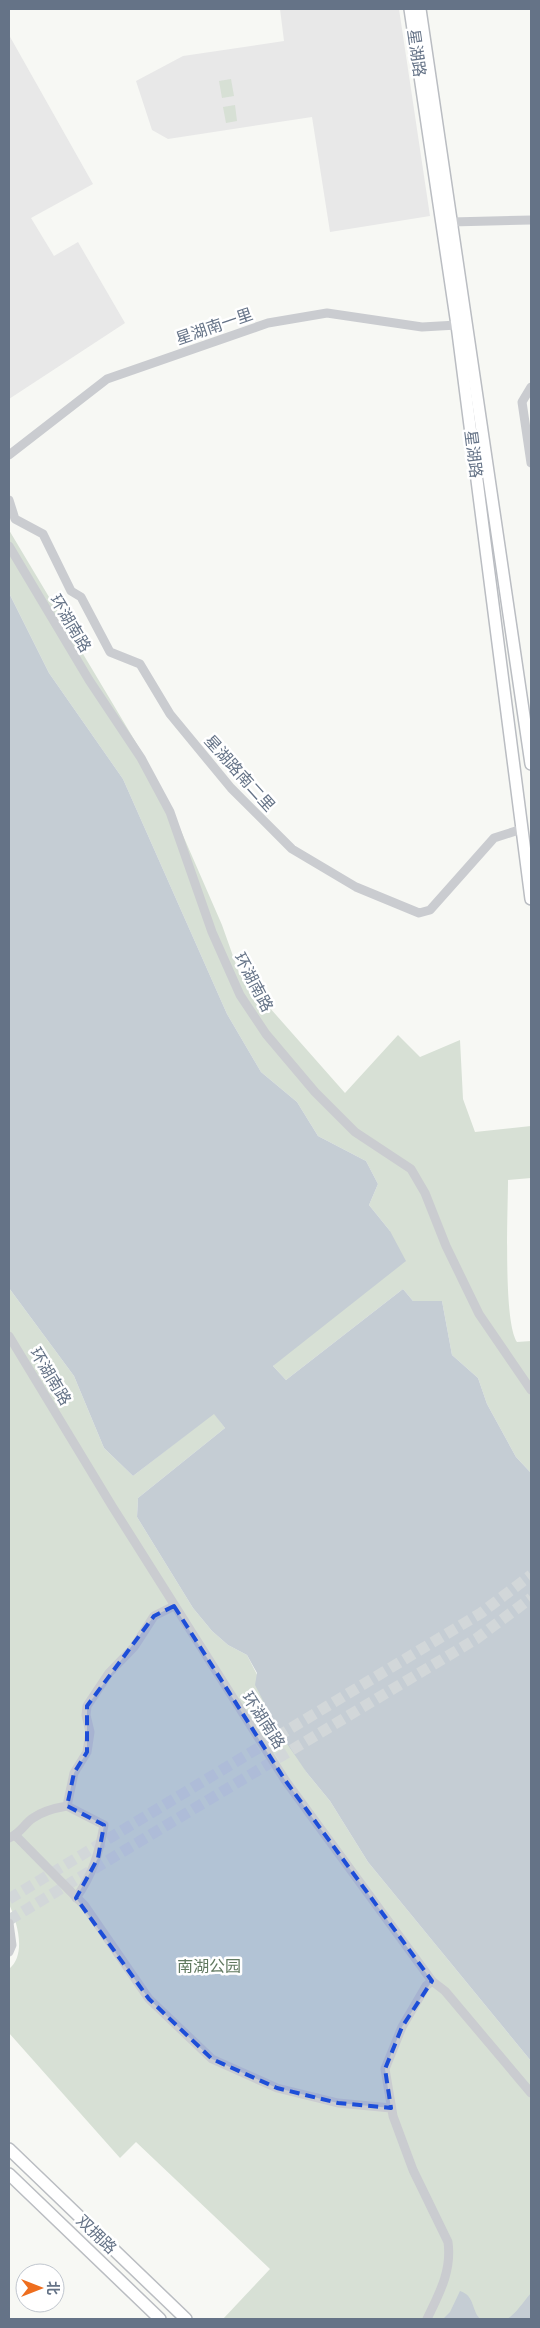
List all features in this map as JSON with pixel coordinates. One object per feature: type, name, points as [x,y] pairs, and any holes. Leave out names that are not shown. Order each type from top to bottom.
[{"type":"main road","name":"星湖路","points":[[410,9],[457,325],[531,899]]},
{"type":"main road","name":"星湖路","points":[[420,9],[529,730],[531,764]]},
{"type":"main road","name":"双拥路","points":[[9,2149],[186,2319]]},
{"type":"main road","name":"双拥路","points":[[9,2174],[160,2319]]},
{"type":"street","points":[[451,222],[531,220]]},
{"type":"street","name":"星湖南一里","points":[[9,455],[107,379],[268,323],[327,313],[422,327],[457,325]]},
{"type":"street","points":[[531,386],[522,402],[531,463]]},
{"type":"street","name":"星湖路南二里","points":[[9,500],[15,519],[43,534],[71,591],[81,597],[110,652],[140,664],[170,714],[231,788],[292,849],[356,887],[419,913],[430,910],[494,838],[522,829]]},
{"type":"street","name":"环湖南路","points":[[9,546],[89,680],[141,758],[162,797],[179,838],[212,932],[240,995],[266,1034],[315,1092],[355,1132],[411,1169],[425,1193],[446,1246],[479,1314],[531,1390]]},
{"type":"street","name":"环湖南路","points":[[9,1336],[174,1606],[285,1780],[432,1981],[451,1998],[531,2093]]},
{"type":"street","points":[[67,1806],[74,1773],[88,1752],[90,1732],[86,1715],[87,1706],[109,1674],[134,1647],[154,1616],[174,1606]]},
{"type":"street","points":[[76,1898],[89,1880],[98,1858],[104,1825],[67,1806],[52,1808],[33,1818],[12,1837],[76,1898],[149,1999],[212,2059],[277,2088],[338,2103],[392,2108]]},
{"type":"street","points":[[9,1923],[12,1945],[9,1952]]},
{"type":"street","points":[[427,2319],[445,2280],[450,2256],[448,2242],[413,2170],[392,2108],[385,2069],[402,2028],[426,1986],[432,1981]]},
{"type":"highlighted area","points":[[174,1606],[285,1780],[432,1981],[402,2027],[385,2069],[391,2108],[338,2103],[277,2088],[212,2059],[149,1999],[76,1898],[98,1858],[104,1825],[67,1806],[74,1773],[87,1752],[87,1706],[154,1616]]},
{"type":"shaded area","points":[[280,9],[399,9],[430,216],[330,232],[312,117],[168,139],[152,130],[136,81],[183,56],[284,41]]},
{"type":"shaded area","points":[[9,35],[93,184],[31,218],[54,256],[78,242],[125,323],[9,399]]},
{"type":"shaded area","points":[[9,593],[49,673],[123,779],[227,1014],[261,1072],[297,1102],[318,1136],[366,1161],[378,1184],[369,1205],[390,1231],[406,1261],[273,1366],[286,1380],[403,1289],[413,1301],[442,1301],[452,1355],[478,1378],[487,1404],[516,1457],[531,1473],[531,2061],[368,1862],[330,1801],[307,1773],[279,1732],[255,1685],[257,1673],[247,1655],[228,1645],[212,1631],[193,1608],[137,1517],[138,1498],[225,1428],[214,1414],[133,1476],[104,1448],[74,1376],[9,1288]]},
{"type":"shaded area","points":[[460,2291],[471,2299],[480,2319],[443,2319],[450,2312]]},
{"type":"shaded area","points":[[531,2293],[531,2319],[507,2319],[516,2311]]},
{"type":"green space","points":[[231,79],[234,96],[222,98],[219,81]]},
{"type":"green space","points":[[235,105],[237,121],[226,123],[223,107]]},
{"type":"green space","points":[[9,530],[144,756],[175,817],[222,925],[239,973],[345,1093],[398,1035],[420,1057],[460,1040],[463,1099],[475,1132],[531,1126],[531,1178],[508,1180],[507,1239],[508,1290],[513,1330],[517,1342],[531,1341],[531,1473],[516,1457],[487,1404],[478,1378],[452,1355],[442,1301],[413,1301],[403,1289],[286,1380],[273,1366],[390,1231],[369,1205],[378,1184],[366,1161],[318,1136],[297,1102],[261,1072],[227,1014],[123,779],[49,673],[9,593]]},
{"type":"green space","name":"南湖公园","points":[[9,1288],[74,1376],[104,1448],[133,1476],[214,1413],[225,1428],[138,1498],[137,1517],[193,1608],[212,1631],[228,1645],[247,1655],[307,1773],[330,1801],[368,1862],[531,2061],[531,2319],[223,2319],[270,2269],[136,2142],[120,2158],[9,2033],[9,1969],[18,1955],[19,1938],[9,1904]]},
{"type":"tunnel","points":[[9,1899],[481,1613],[531,1575]]},
{"type":"tunnel","points":[[9,1920],[476,1639],[531,1598]]}]
